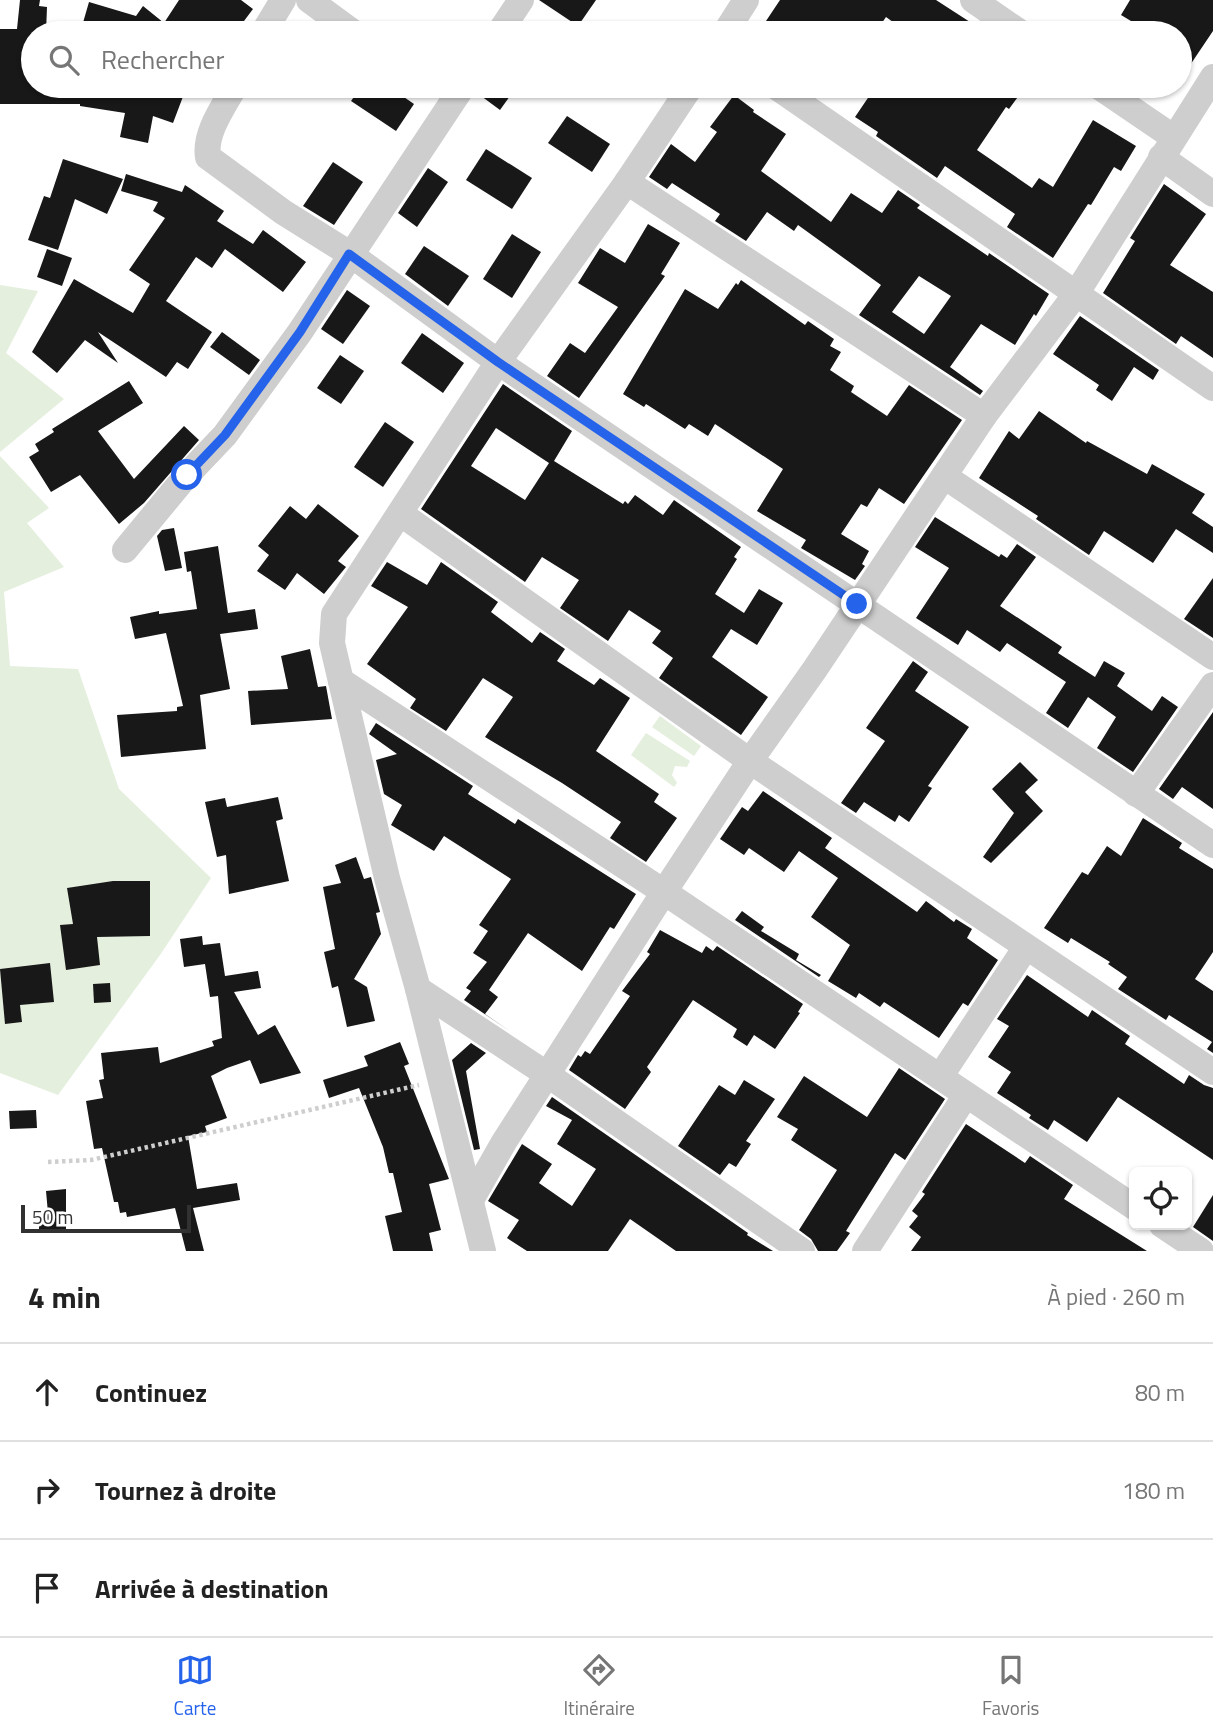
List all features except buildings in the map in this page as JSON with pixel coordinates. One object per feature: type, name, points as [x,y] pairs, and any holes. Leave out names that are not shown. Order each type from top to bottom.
[{"type":"street","points":[[270,21],[283,0]]},
{"type":"street","points":[[309,0],[338,21]]},
{"type":"street","points":[[507,21],[521,0]]},
{"type":"street","points":[[733,21],[746,0]]},
{"type":"street","points":[[973,0],[1004,21]]},
{"type":"street","points":[[471,1199],[663,892],[984,416],[1076,294],[1213,77]]},
{"type":"street","points":[[229,98],[215,124],[207,149],[208,158],[283,212],[349,254],[498,362],[1213,845]]},
{"type":"street","points":[[125,550],[187,475],[225,435],[300,332],[445,98]]},
{"type":"street","points":[[483,1251],[418,989],[387,878],[332,643],[334,614],[498,362],[627,182],[683,98]]},
{"type":"street","points":[[792,98],[1213,388]]},
{"type":"street","points":[[1112,98],[1167,147],[1213,194]]},
{"type":"street","points":[[627,182],[984,416]]},
{"type":"street","points":[[944,476],[1213,657]]},
{"type":"street","points":[[401,514],[750,761],[1213,1072]]},
{"type":"street","points":[[341,681],[663,892],[1129,1204]]},
{"type":"street","points":[[1136,794],[1213,685]]},
{"type":"street","points":[[940,1077],[1026,947]]},
{"type":"street","points":[[418,989],[548,1075],[802,1251]]},
{"type":"street","points":[[864,1251],[966,1095]]},
{"type":"street","points":[[1170,1230],[1202,1251]]},
{"type":"path","points":[[48,1162],[92,1160],[440,1080]]},
{"type":"green space","points":[[0,285],[38,291],[6,353],[64,399],[0,452]]},
{"type":"green space","points":[[0,456],[49,508],[27,523],[64,567],[4,592],[10,666],[78,669],[119,789],[211,878],[160,955],[58,1095],[0,1073]]},
{"type":"green space","points":[[660,716],[701,746],[694,756],[652,727]]},
{"type":"green space","points":[[646,733],[690,761],[687,767],[675,766],[672,775],[677,783],[674,787],[631,755]]},
{"type":"route","points":[[187,475],[225,435],[300,332],[349,254],[498,362],[857,604]]}]
